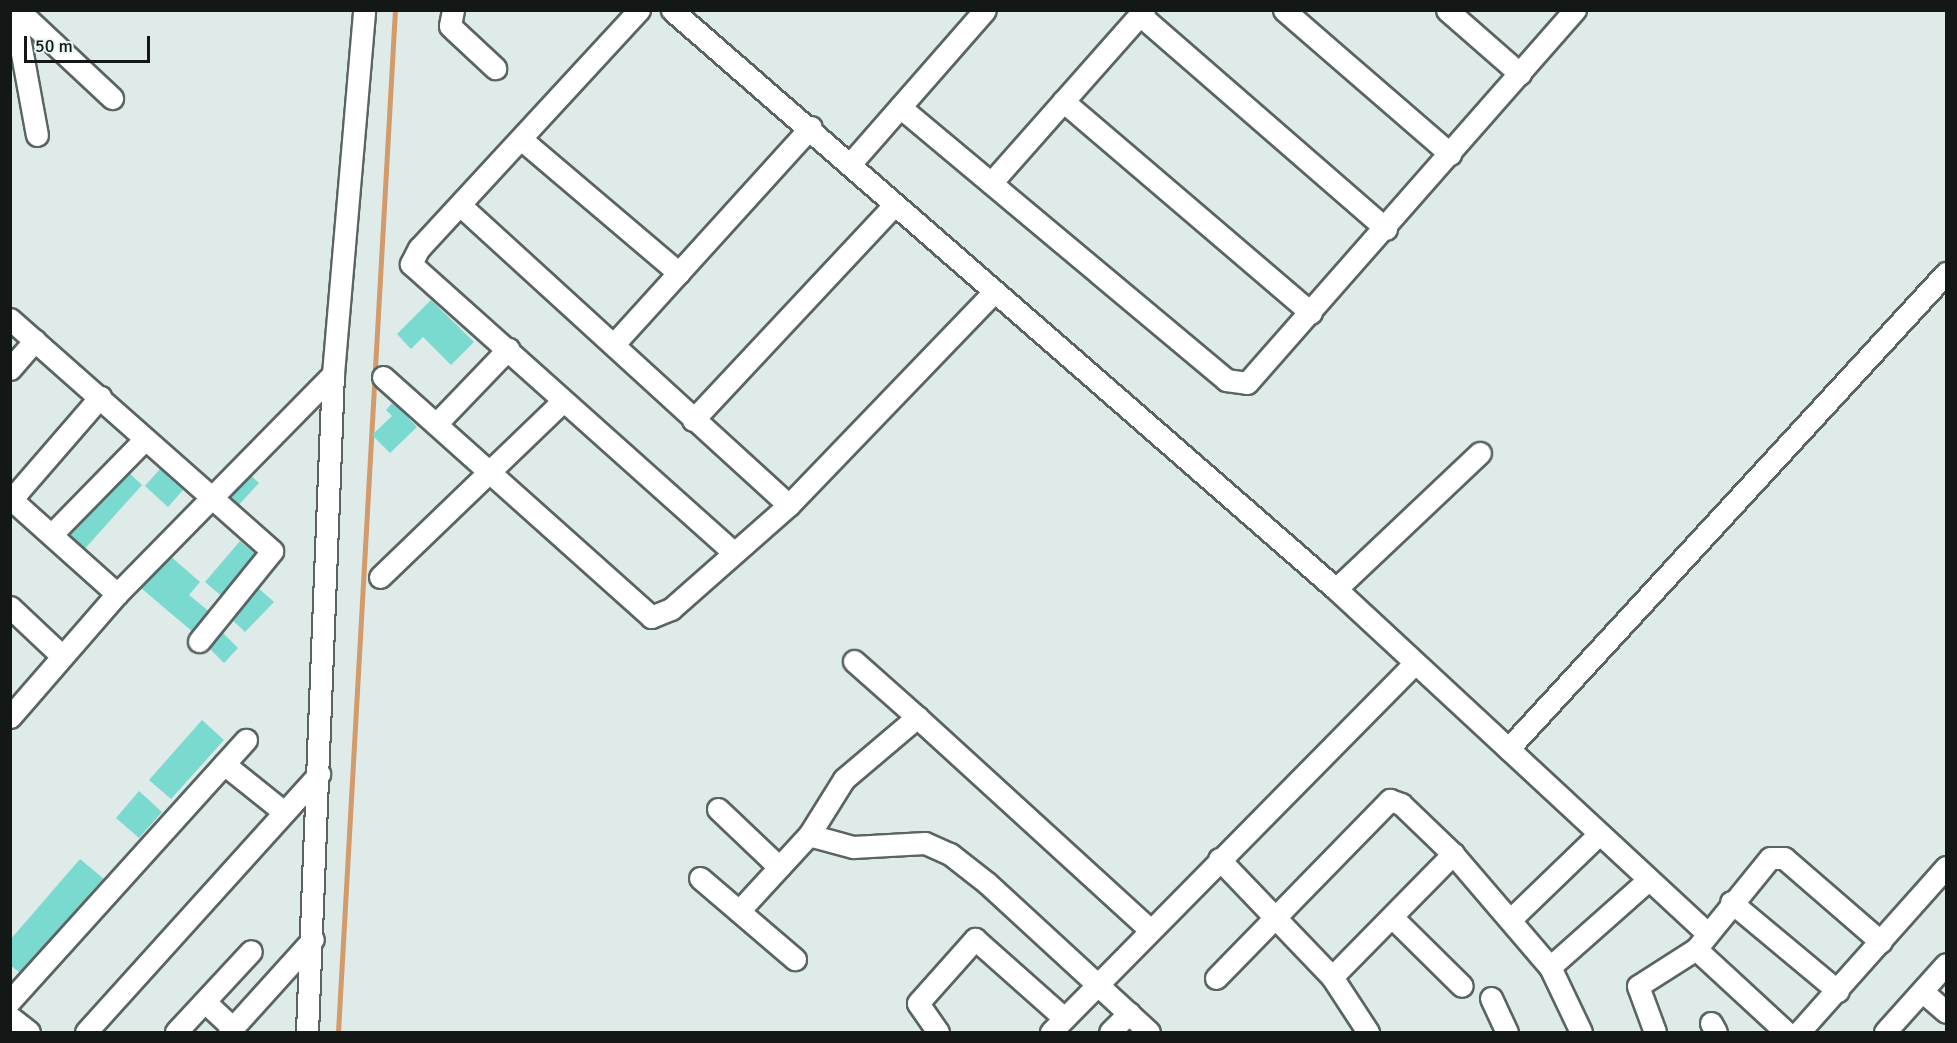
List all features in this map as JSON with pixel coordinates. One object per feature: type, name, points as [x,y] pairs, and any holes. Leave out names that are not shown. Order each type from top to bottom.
[{"type":"street","points":[[16,10],[112,98]]},
{"type":"street","points":[[16,10],[37,135]]},
{"type":"street","points":[[307,1032],[313,939],[333,374],[364,10]]},
{"type":"street","points":[[453,10],[450,26],[495,68]]},
{"type":"street","points":[[639,10],[460,206],[418,248],[411,264],[732,551]]},
{"type":"street","points":[[672,10],[811,127],[993,293],[1336,589],[1648,880],[1702,941],[1800,1031],[1947,867]]},
{"type":"street","points":[[851,163],[985,10]]},
{"type":"street","points":[[1284,10],[1450,154]]},
{"type":"street","points":[[1447,10],[1520,74]]},
{"type":"street","points":[[900,107],[1226,380],[1246,383],[1257,376],[1575,10]]},
{"type":"street","points":[[991,183],[1142,13],[1386,229]]},
{"type":"street","points":[[1063,101],[1311,313]]},
{"type":"street","points":[[614,344],[811,127]]},
{"type":"street","points":[[521,139],[679,273]]},
{"type":"street","points":[[693,420],[894,205]]},
{"type":"street","points":[[460,206],[789,505]]},
{"type":"street","points":[[1508,749],[1947,273]]},
{"type":"street","points":[[383,377],[492,470],[651,617],[671,609],[732,551],[789,505],[993,293]]},
{"type":"street","points":[[10,319],[100,397],[144,440],[273,555],[200,641]]},
{"type":"street","points":[[10,369],[35,340]]},
{"type":"street","points":[[437,423],[508,349]]},
{"type":"street","points":[[10,717],[61,655],[117,594],[333,374]]},
{"type":"street","points":[[100,397],[11,500],[53,533],[117,594]]},
{"type":"street","points":[[380,577],[563,401]]},
{"type":"street","points":[[53,533],[144,440]]},
{"type":"street","points":[[1336,589],[1480,453]]},
{"type":"street","points":[[10,607],[61,655]]},
{"type":"street","points":[[854,661],[1149,929]]},
{"type":"street","points":[[938,1032],[918,1003],[975,939],[1058,1025],[1149,929],[1415,663]]},
{"type":"street","points":[[739,911],[809,835],[844,779],[917,717]]},
{"type":"street","points":[[10,1001],[246,740]]},
{"type":"street","points":[[224,764],[284,812]]},
{"type":"street","points":[[86,1032],[319,774]]},
{"type":"street","points":[[1216,978],[1390,800],[1401,804],[1452,854],[1511,919],[1550,967],[1581,1032]]},
{"type":"street","points":[[718,809],[779,867]]},
{"type":"street","points":[[809,835],[853,847],[914,842],[940,848],[1098,981],[1149,1032]]},
{"type":"street","points":[[1511,919],[1598,835]]},
{"type":"street","points":[[1332,977],[1394,919],[1452,854]]},
{"type":"street","points":[[1656,1032],[1638,986],[1702,941],[1763,864],[1779,855],[1881,942]]},
{"type":"street","points":[[1220,859],[1332,977],[1368,1032]]},
{"type":"street","points":[[700,878],[795,959]]},
{"type":"street","points":[[1550,967],[1648,880]]},
{"type":"street","points":[[1731,902],[1838,991]]},
{"type":"street","points":[[1394,919],[1462,986]]},
{"type":"street","points":[[205,1002],[231,1030],[313,939]]},
{"type":"street","points":[[176,1032],[251,951]]},
{"type":"street","points":[[1885,1032],[1947,964]]},
{"type":"street","points":[[1923,992],[1947,1012]]},
{"type":"street","points":[[1491,998],[1507,1032]]},
{"type":"street","points":[[1110,1032],[1130,1013]]},
{"type":"street","points":[[10,1017],[29,1032]]},
{"type":"building","points":[[431,300],[474,342],[451,365],[423,337],[411,349],[397,334]]},
{"type":"building","points":[[393,402],[417,427],[390,453],[372,435],[392,416],[386,410]]},
{"type":"building","points":[[160,469],[183,490],[168,507],[145,486]]},
{"type":"building","points":[[127,471],[142,485],[81,553],[66,539]]},
{"type":"building","points":[[247,472],[259,483],[235,509],[223,497]]},
{"type":"building","points":[[240,541],[260,558],[225,599],[205,582]]},
{"type":"building","points":[[169,555],[200,582],[189,595],[211,613],[194,633],[141,588]]},
{"type":"building","points":[[256,586],[274,602],[245,632],[228,616]]},
{"type":"building","points":[[218,628],[238,648],[224,663],[204,643]]},
{"type":"building","points":[[202,720],[224,740],[171,799],[149,780]]},
{"type":"building","points":[[139,791],[162,812],[139,838],[116,818]]},
{"type":"building","points":[[80,859],[104,879],[23,975],[10,965],[10,940]]},
{"type":"waterway","points":[[338,1032],[395,10]]}]
